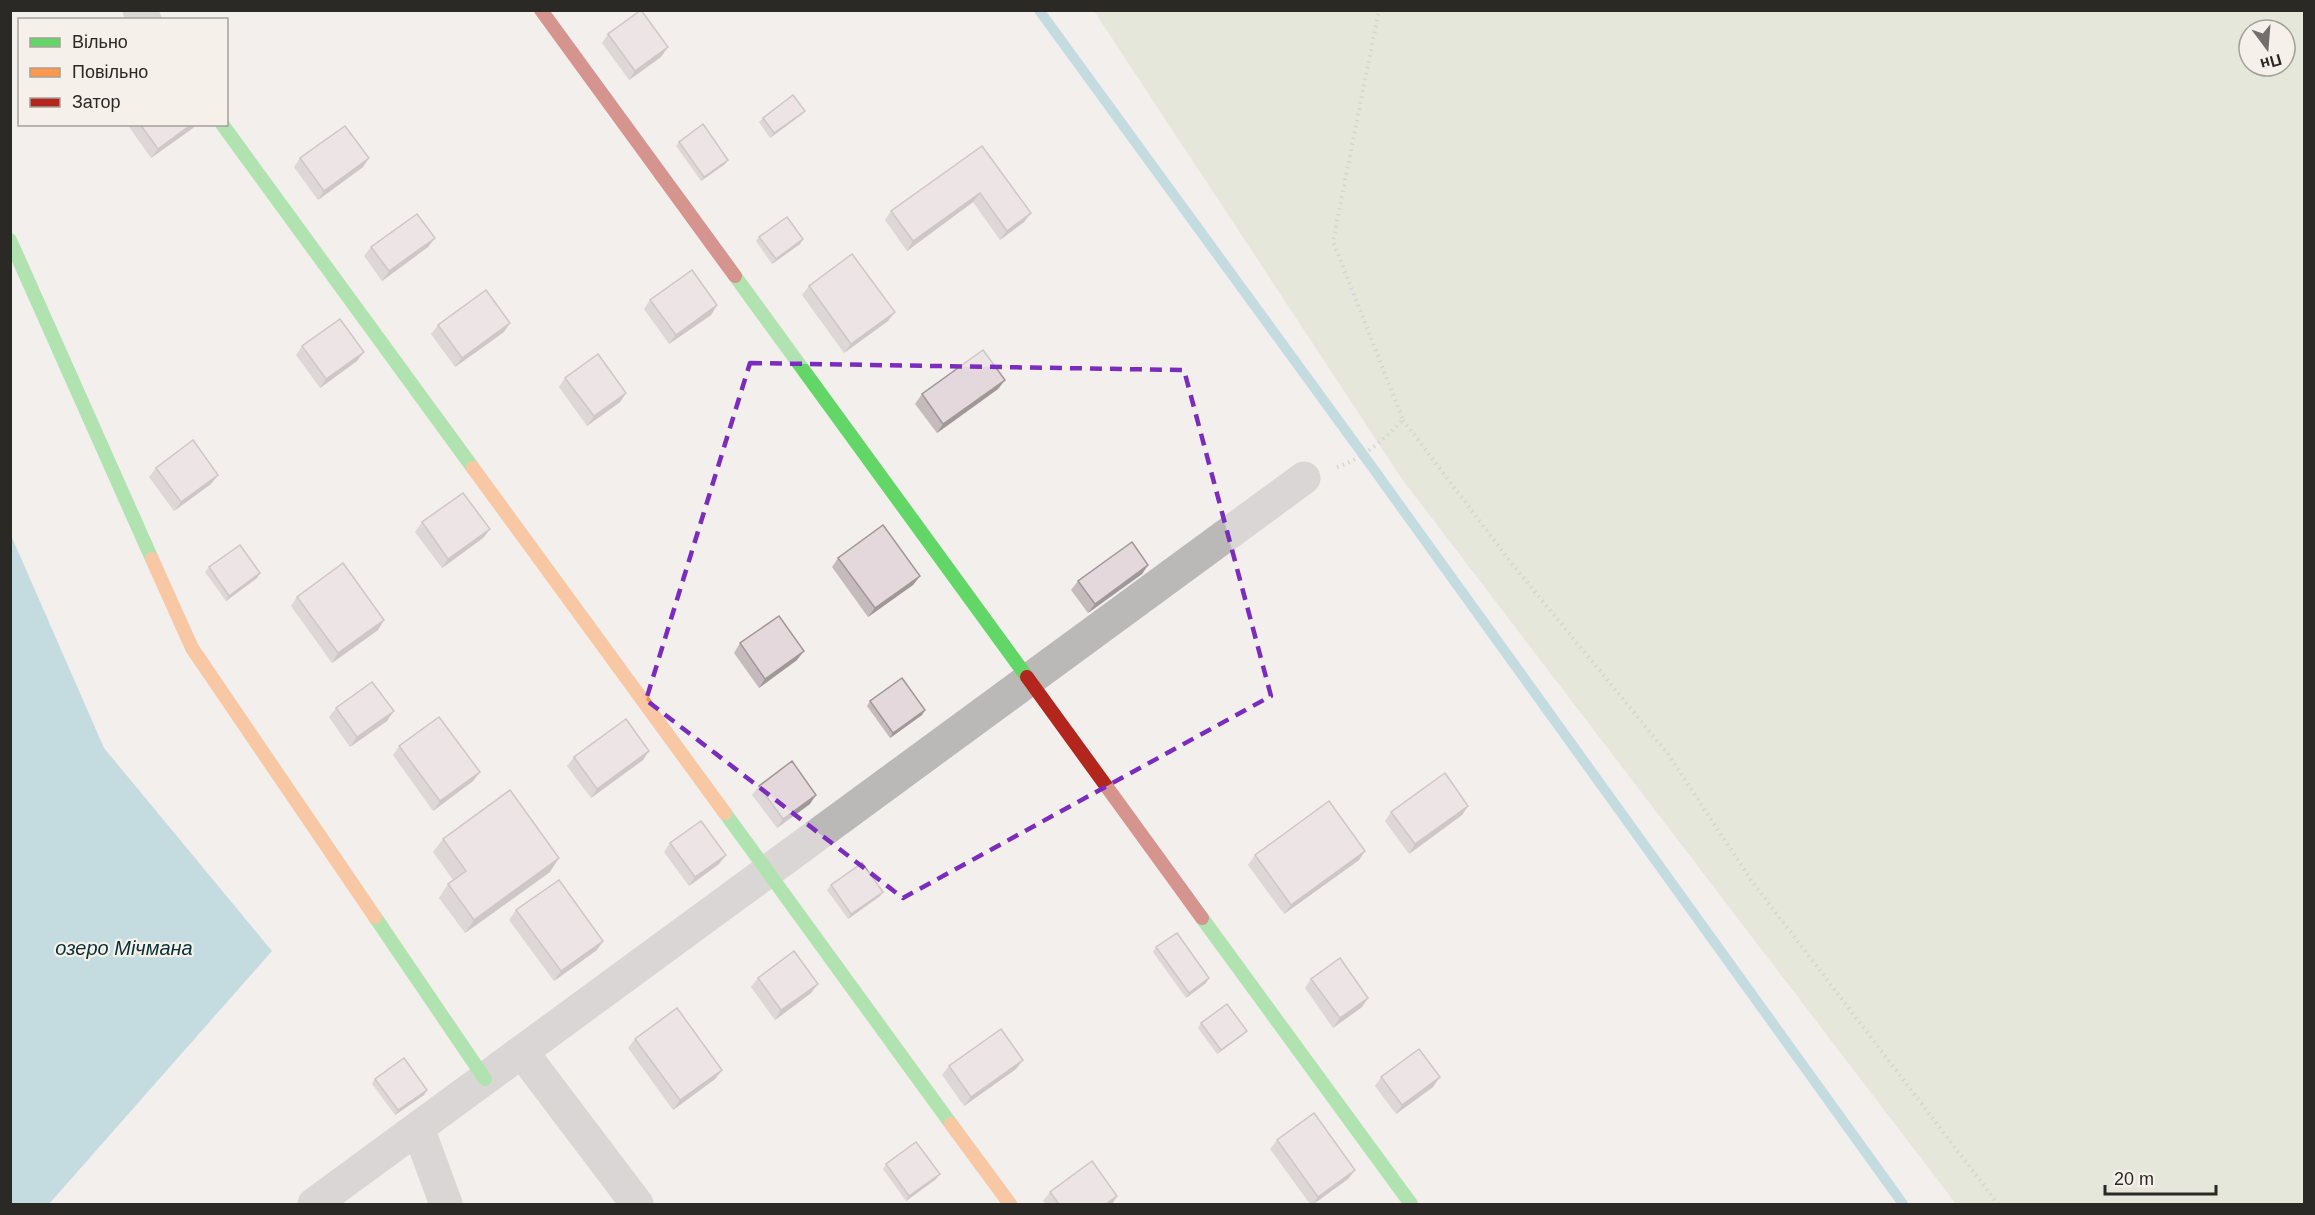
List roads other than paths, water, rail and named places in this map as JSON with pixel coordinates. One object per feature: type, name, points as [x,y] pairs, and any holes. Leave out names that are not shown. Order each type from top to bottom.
[{"type":"street","points":[[541,10],[1411,1204]]},
{"type":"street","points":[[223,126],[1010,1204]]},
{"type":"street","points":[[10,240],[192,648],[485,1079]]},
{"type":"street","points":[[314,1204],[1304,478]]},
{"type":"street","points":[[522,1052],[637,1204]]},
{"type":"street","points":[[418,1128],[446,1204]]},
{"type":"water","name":"озеро Мічмана","points":[[10,533],[104,748],[272,951],[49,1204],[11,1204]]},
{"type":"waterway","points":[[1039,10],[1362,453],[1903,1204]]}]
